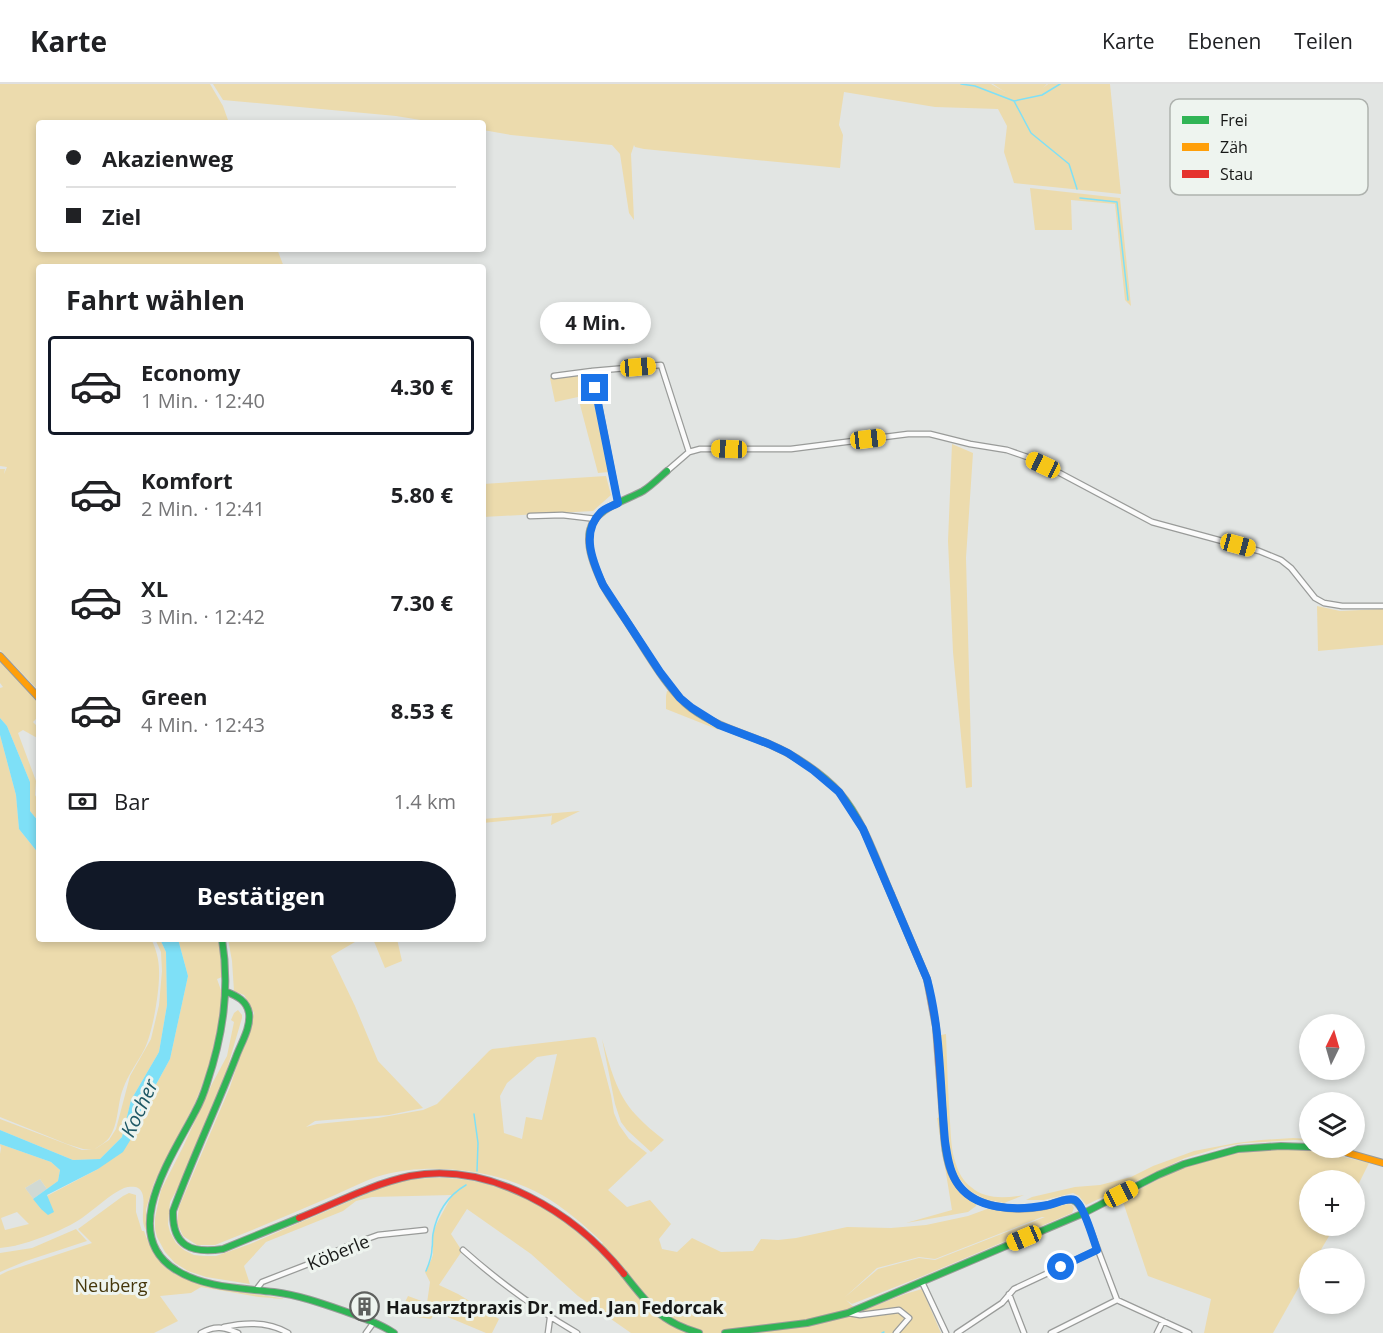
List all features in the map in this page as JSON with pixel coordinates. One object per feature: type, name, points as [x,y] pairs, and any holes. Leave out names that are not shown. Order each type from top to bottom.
[{"type":"main road","points":[[667,471],[645,490],[602,511],[596,519],[590,530],[590,540],[596,569],[603,585],[680,698],[719,725],[788,753],[813,770],[839,792],[863,829],[922,968],[933,1000],[945,1141],[950,1168],[959,1186],[976,1200],[992,1205],[1034,1207],[1071,1200],[1078,1203],[1084,1213]]},
{"type":"main road","points":[[0,656],[36,695]]},
{"type":"main road","points":[[222,942],[226,964],[226,992],[219,1043],[197,1108],[157,1188],[149,1223],[152,1242],[160,1257],[167,1264],[194,1279],[300,1297],[374,1322],[394,1333]]},
{"type":"main road","points":[[226,992],[240,997],[245,1002],[250,1018],[173,1212],[174,1229],[185,1245],[191,1249],[206,1252],[223,1249],[375,1187],[404,1178],[433,1174],[473,1177],[513,1188],[568,1220],[619,1266],[659,1315],[677,1327],[699,1333]]},
{"type":"main road","points":[[725,1333],[807,1323],[848,1313],[1084,1213],[1158,1175],[1202,1158],[1238,1149],[1299,1147]]},
{"type":"main road","points":[[1365,1158],[1382,1163]]},
{"type":"street","points":[[554,376],[661,365],[689,453]]},
{"type":"street","points":[[592,371],[618,503]]},
{"type":"street","points":[[667,471],[689,453],[700,449],[791,449],[908,434],[930,434],[1007,450],[1056,471],[1152,522],[1259,551],[1281,560],[1291,568],[1315,598],[1324,603],[1342,606],[1383,606]]},
{"type":"street","points":[[531,516],[562,515],[596,519]]},
{"type":"street","points":[[1084,1213],[1117,1300],[1189,1333]]},
{"type":"street","name":"Köberle","points":[[256,1290],[262,1282],[378,1235],[425,1230]]},
{"type":"street","points":[[463,1250],[494,1277],[550,1318],[577,1333]]},
{"type":"street","points":[[957,1333],[1002,1303],[1014,1289],[1097,1250]]},
{"type":"street","points":[[922,1282],[946,1333]]},
{"type":"street","points":[[1009,1294],[1024,1333]]},
{"type":"street","points":[[1051,1333],[1117,1300]]},
{"type":"street","points":[[848,1313],[860,1315],[899,1310],[909,1318],[896,1333]]},
{"type":"street","points":[[548,1333],[550,1318]]},
{"type":"street","points":[[1157,1333],[1163,1321]]},
{"type":"street","points":[[366,1333],[374,1322]]},
{"type":"street","points":[[201,1333],[243,1323],[275,1326],[288,1333]]},
{"type":"street","points":[[224,1327],[238,1333]]},
{"type":"shaded area","points":[[40,1179],[47,1189],[33,1199],[25,1188]]},
{"type":"green space","points":[[0,84],[210,84],[223,106],[228,120],[36,120],[36,252],[278,252],[283,264],[36,264],[36,688],[0,650],[0,469],[5,469],[4,474],[7,467],[0,466]]},
{"type":"green space","points":[[213,84],[991,84],[1005,92],[993,84],[1047,84],[1043,88],[1048,84],[1110,84],[1121,194],[1014,183],[1004,152],[1007,126],[998,109],[935,107],[844,92],[839,125],[843,135],[840,168],[644,149],[634,145],[631,154],[634,220],[629,213],[620,154],[612,145],[486,131],[486,120],[421,120],[223,100]]},
{"type":"green space","points":[[1030,188],[1120,198],[1131,306],[1125,300],[1115,204],[1071,200],[1072,230],[1035,230]]},
{"type":"green space","points":[[584,375],[590,380],[609,472],[598,473],[578,397],[555,402],[550,378]]},
{"type":"green space","points":[[952,444],[973,453],[966,558],[972,787],[966,788],[953,652],[948,541]]},
{"type":"green space","points":[[606,476],[611,495],[593,511],[486,517],[486,484]]},
{"type":"green space","points":[[1317,606],[1340,611],[1383,609],[1383,645],[1318,651]]},
{"type":"green space","points":[[0,662],[36,699],[36,719],[33,722],[36,725],[36,737],[23,730],[18,733],[36,781],[36,818],[30,811],[30,782],[7,726],[0,718],[0,688],[3,687],[0,683]]},
{"type":"green space","points":[[667,691],[671,692],[702,719],[719,730],[666,709]]},
{"type":"green space","points":[[0,735],[16,795],[19,829],[36,850],[36,942],[152,942],[157,954],[158,988],[148,1041],[125,1084],[112,1132],[108,1139],[95,1149],[109,1140],[116,1129],[130,1076],[151,1039],[159,1005],[162,971],[161,952],[156,942],[161,942],[166,952],[167,1005],[159,1052],[131,1100],[122,1137],[100,1159],[73,1160],[0,1130],[0,1119],[82,1150],[92,1149],[67,1144],[0,1117]]},
{"type":"green space","points":[[580,811],[551,825],[552,815],[486,823],[486,819]]},
{"type":"green space","points":[[179,942],[218,942],[222,977],[217,979],[222,993],[218,1028],[208,1070],[195,1103],[154,1183],[146,1209],[147,1231],[143,1221],[141,1191],[136,1187],[129,1187],[119,1191],[79,1220],[58,1231],[22,1244],[0,1248],[0,1144],[51,1162],[60,1170],[58,1181],[47,1189],[40,1179],[25,1188],[41,1209],[49,1202],[47,1196],[98,1169],[134,1134],[147,1101],[170,1059],[188,976]],"holes":[[[17,1212],[29,1224],[5,1230],[1,1218]]]},
{"type":"green space","points":[[229,942],[355,942],[331,956],[378,1061],[423,1108],[389,1115],[315,1121],[306,1127],[378,1118],[423,1110],[437,1104],[492,1049],[596,1038],[619,1125],[629,1139],[647,1153],[608,1190],[627,1207],[650,1200],[671,1224],[659,1239],[662,1249],[677,1252],[692,1238],[721,1252],[753,1251],[761,1239],[796,1238],[847,1227],[891,1228],[926,1225],[968,1216],[987,1209],[1020,1212],[1068,1204],[1074,1208],[1072,1213],[923,1276],[852,1304],[846,1300],[859,1312],[922,1289],[941,1333],[631,1333],[578,1296],[531,1254],[467,1209],[451,1234],[462,1251],[439,1285],[499,1319],[492,1333],[486,1333],[436,1312],[431,1319],[417,1317],[402,1308],[408,1296],[427,1303],[430,1282],[425,1272],[433,1254],[433,1234],[452,1195],[372,1197],[356,1201],[343,1211],[266,1242],[244,1266],[250,1284],[206,1277],[188,1271],[175,1263],[165,1252],[157,1237],[155,1218],[161,1190],[227,1056],[234,1022],[231,1020],[238,1010],[242,1018],[222,1086],[170,1202],[168,1224],[170,1232],[176,1243],[184,1250],[194,1255],[216,1256],[250,1244],[385,1186],[424,1178],[464,1180],[504,1189],[556,1215],[596,1248],[603,1243],[559,1205],[525,1186],[485,1174],[443,1169],[402,1171],[377,1177],[215,1245],[197,1245],[183,1236],[177,1223],[179,1207],[230,1087],[254,1013],[244,995],[234,991]],"holes":[[[557,1054],[542,1120],[526,1117],[522,1139],[504,1133],[500,1096],[507,1083],[537,1057]],[[1045,1217],[935,1260],[919,1258],[878,1269],[844,1298],[877,1268],[919,1257],[935,1259]]]},
{"type":"green space","points":[[374,942],[398,942],[402,961],[385,968]]},
{"type":"green space","points":[[946,1034],[951,1138],[958,1170],[968,1185],[983,1194],[1003,1197],[1024,1195],[1004,1203],[985,1199],[970,1191],[957,1176],[952,1162],[946,1120],[941,1035]]},
{"type":"green space","points":[[602,1039],[614,1079],[623,1098],[639,1118],[664,1140],[651,1152],[621,1122],[615,1104]]},
{"type":"green space","points":[[940,1117],[956,1184],[977,1202],[976,1206],[968,1212],[906,1223],[952,1210],[937,1118]]},
{"type":"green space","points":[[1299,1138],[1299,1140],[1244,1143],[1185,1158],[1086,1205],[1079,1196],[1073,1193],[1044,1200],[1026,1200],[1075,1187],[1100,1185],[1131,1177],[1194,1151],[1261,1140]]},
{"type":"green space","points":[[1267,1150],[1299,1150],[1299,1158],[1347,1158],[1369,1163],[1365,1171],[1299,1170],[1299,1236],[1329,1236],[1322,1248],[1299,1248],[1299,1287],[1273,1333],[1204,1333],[1211,1299],[1148,1276],[1122,1199],[1188,1165],[1221,1156]]},
{"type":"green space","name":"Neuberg","points":[[129,1193],[136,1195],[136,1212],[142,1231],[165,1267],[176,1274],[205,1285],[286,1299],[201,1287],[191,1293],[160,1296],[178,1321],[154,1333],[0,1333],[0,1275],[92,1243],[78,1229]]},
{"type":"green space","points":[[76,1229],[87,1241],[0,1272],[0,1253],[32,1248]]},
{"type":"water","points":[[0,718],[7,726],[30,782],[30,811],[36,818],[36,850],[19,829],[16,795],[0,735]]},
{"type":"water","name":"Kocher","points":[[161,942],[179,942],[188,976],[170,1059],[123,1152],[98,1169],[47,1195],[54,1212],[48,1215],[33,1199],[58,1181],[60,1170],[51,1162],[0,1144],[0,1130],[73,1160],[100,1159],[122,1137],[131,1100],[159,1052],[167,1005],[166,952]]},
{"type":"waterway","points":[[961,84],[975,86],[1014,101],[1042,95],[1060,84]]},
{"type":"waterway","points":[[1014,101],[1031,133],[1069,164],[1077,189]]},
{"type":"waterway","points":[[1080,198],[1117,202],[1128,300]]},
{"type":"waterway","points":[[474,1114],[478,1143],[477,1171]]},
{"type":"waterway","points":[[426,1271],[440,1212],[453,1194],[466,1185]]},
{"type":"traffic: fast","points":[[667,471],[643,491],[604,511],[593,522],[589,537],[590,550],[602,583],[657,669],[682,701],[710,720],[788,753],[816,771],[840,793],[863,828],[891,894]]},
{"type":"traffic: fast","points":[[222,942],[225,976],[224,1012],[213,1065],[197,1109],[164,1171],[150,1216],[151,1236],[159,1255],[176,1270],[211,1284],[301,1297],[363,1318],[394,1333]]},
{"type":"traffic: fast","points":[[227,992],[244,1002],[249,1013],[249,1024],[173,1211],[176,1232],[180,1240],[193,1248],[223,1249],[299,1218]]},
{"type":"traffic: fast","points":[[942,1106],[950,1170],[961,1188],[971,1196],[994,1206],[1020,1209],[1072,1200],[1078,1203],[1084,1213]]},
{"type":"traffic: fast","points":[[725,1333],[807,1323],[848,1313],[1084,1213],[1184,1164],[1238,1149],[1299,1147]]},
{"type":"traffic: fast","points":[[624,1274],[656,1311],[674,1323],[699,1333]]},
{"type":"traffic: slow","points":[[0,656],[36,695]]},
{"type":"traffic: slow","points":[[1365,1158],[1383,1163]]},
{"type":"traffic: jam","points":[[891,894],[927,979],[936,1027],[942,1106]]},
{"type":"traffic: jam","points":[[299,1218],[367,1189],[410,1176],[440,1173],[471,1176],[500,1184],[529,1196],[556,1212],[581,1231],[624,1274]]},
{"type":"place","name":"Hausarztpraxis Dr. med. Jan Fedorcak","points":[[365,1307]]},
{"type":"route","points":[[595,388],[618,503],[602,511],[590,530],[590,548],[603,585],[660,672],[680,698],[719,725],[769,744],[799,760],[839,792],[852,810],[863,829],[896,904],[927,979],[933,1000],[945,1141],[954,1179],[969,1196],[992,1205],[1025,1208],[1075,1200],[1084,1213],[1097,1250],[1061,1267]]}]
